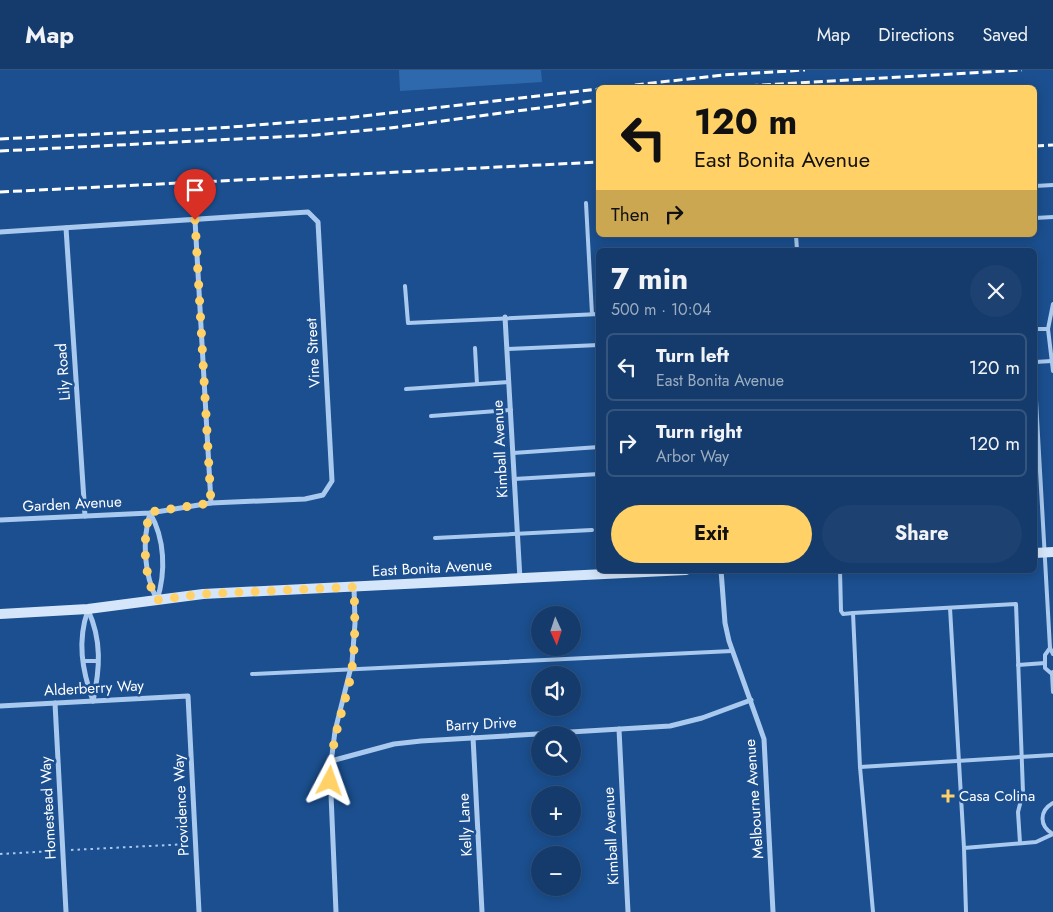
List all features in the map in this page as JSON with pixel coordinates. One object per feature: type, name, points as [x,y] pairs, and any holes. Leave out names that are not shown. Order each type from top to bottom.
[{"type":"main road","name":"East Bonita Avenue","points":[[0,614],[88,609],[203,594],[631,573]]},
{"type":"street","name":"Vine Street","points":[[195,220],[308,212],[318,222],[332,471],[332,481],[323,495]]},
{"type":"street","points":[[0,232],[195,220],[211,503]]},
{"type":"street","name":"Lily Road","points":[[66,228],[85,516]]},
{"type":"street","name":"Kimball Avenue","points":[[506,317],[520,579]]},
{"type":"street","name":"Garden Avenue","points":[[0,520],[150,512],[211,503],[305,499],[323,495]]},
{"type":"street","points":[[150,512],[145,528],[148,581],[156,600]]},
{"type":"street","points":[[150,512],[159,529],[163,580],[156,600]]},
{"type":"street","name":"Melbourne Avenue","points":[[721,573],[724,623],[732,651],[764,739],[774,912]]},
{"type":"street","points":[[336,912],[329,791],[335,731],[351,669],[355,623],[354,587]]},
{"type":"street","points":[[88,609],[97,628],[99,674],[93,701]]},
{"type":"street","points":[[88,609],[82,629],[83,661],[84,675],[93,701]]},
{"type":"street","name":"Alderberry Way","points":[[0,706],[188,696]]},
{"type":"street","name":"Providence Way","points":[[188,696],[199,912]]},
{"type":"street","name":"Barry Drive","points":[[331,761],[394,744],[686,723],[751,700]]},
{"type":"street","name":"Homestead Way","points":[[55,703],[66,912]]},
{"type":"street","name":"Kimball Avenue","points":[[619,729],[628,912]]},
{"type":"street","name":"Kelly Lane","points":[[473,737],[482,912]]},
{"type":"lane","points":[[1037,186],[1053,186]]},
{"type":"lane","points":[[586,203],[592,314]]},
{"type":"lane","points":[[1037,218],[1053,217]]},
{"type":"lane","points":[[405,286],[408,323],[596,314]]},
{"type":"lane","points":[[1053,304],[1048,329],[1053,371]]},
{"type":"lane","points":[[1037,329],[1048,329]]},
{"type":"lane","points":[[507,348],[596,345]]},
{"type":"lane","points":[[475,348],[477,384]]},
{"type":"lane","points":[[1037,362],[1052,362]]},
{"type":"lane","points":[[406,389],[509,382]]},
{"type":"lane","points":[[431,416],[510,410]]},
{"type":"lane","points":[[1037,419],[1050,648],[1053,654]]},
{"type":"lane","points":[[513,453],[596,447]]},
{"type":"lane","points":[[514,479],[596,474]]},
{"type":"lane","points":[[435,538],[592,530]]},
{"type":"lane","points":[[840,573],[840,601],[843,614],[1016,604],[1023,792],[1018,812],[1020,843]]},
{"type":"lane","points":[[950,608],[966,912]]},
{"type":"lane","points":[[853,613],[860,767],[873,912]]},
{"type":"lane","points":[[1050,648],[1045,655],[1045,668],[1052,673],[1053,692]]},
{"type":"lane","points":[[252,674],[732,651]]},
{"type":"lane","points":[[83,661],[98,661]]},
{"type":"lane","points":[[1018,665],[1045,663]]},
{"type":"lane","points":[[860,767],[1053,755]]},
{"type":"lane","points":[[964,848],[1036,842],[1053,834],[1044,827],[1042,816],[1048,806],[1053,803]]},
{"type":"path","points":[[0,854],[196,844]]},
{"type":"shaded area","points":[[399,70],[541,70],[542,82],[400,91]]},
{"type":"railway","points":[[635,85],[723,75],[805,70]]},
{"type":"railway","points":[[762,85],[1022,70]]},
{"type":"railway","points":[[0,139],[219,128],[346,118],[596,89]]},
{"type":"railway","points":[[0,151],[316,135],[390,128],[596,100]]},
{"type":"railway","points":[[1037,146],[1053,145]]},
{"type":"railway","points":[[0,192],[596,162]]},
{"type":"place","name":"Casa Colina","points":[[948,796]]},
{"type":"route","points":[[195,220],[211,503],[150,512],[145,528],[148,581],[156,600],[203,594],[354,587],[355,623],[350,680],[332,746],[330,781]]}]
